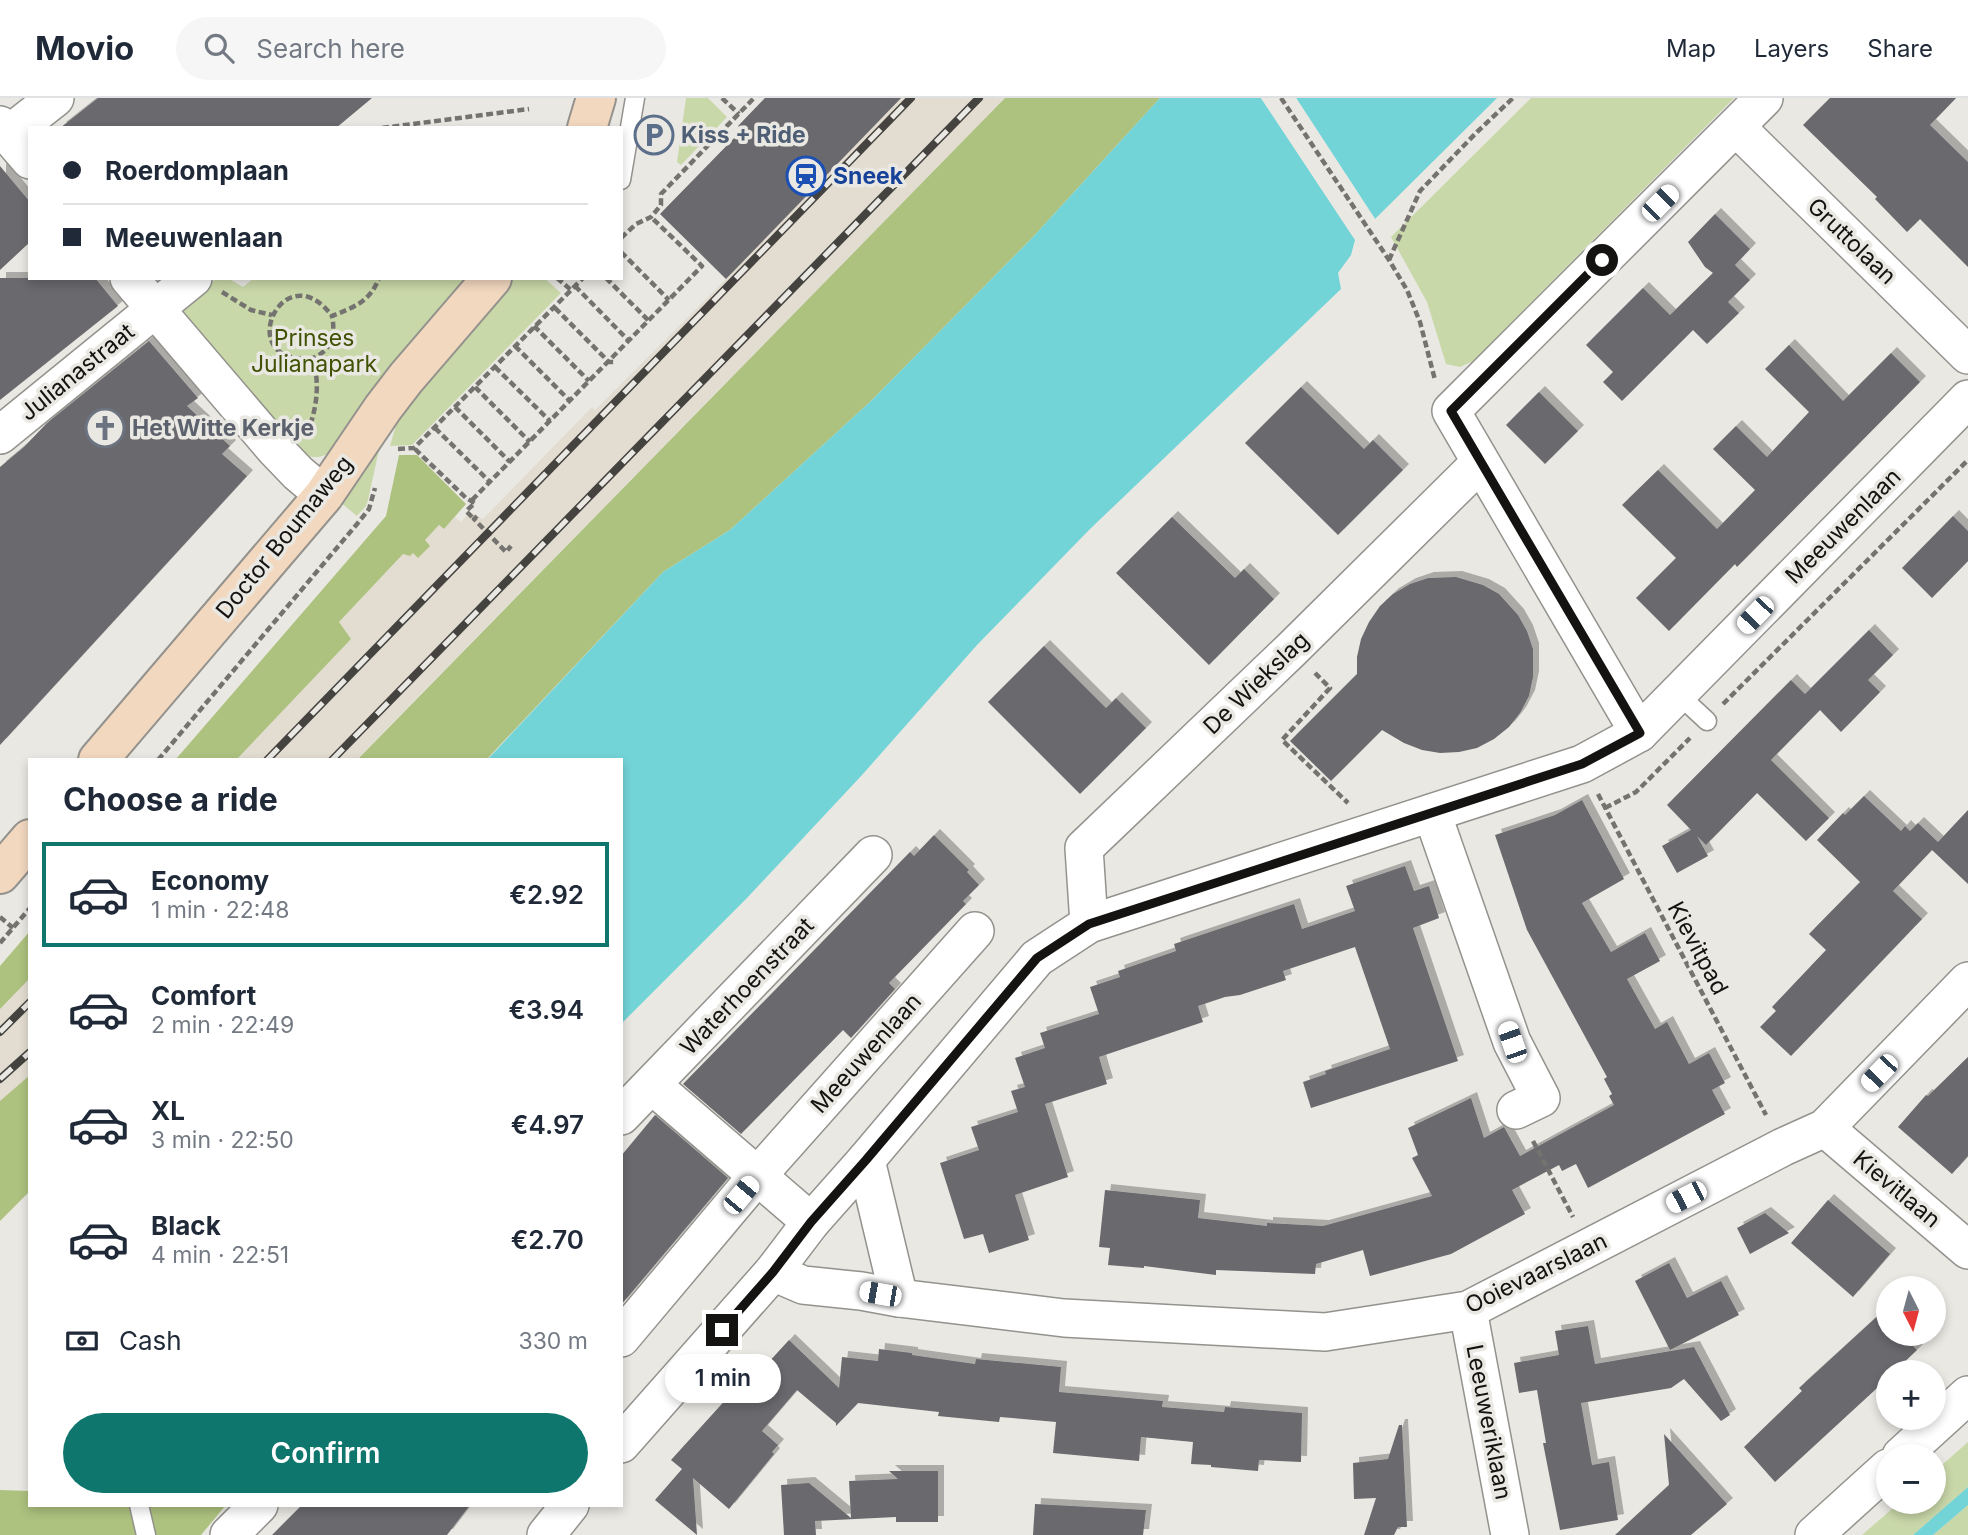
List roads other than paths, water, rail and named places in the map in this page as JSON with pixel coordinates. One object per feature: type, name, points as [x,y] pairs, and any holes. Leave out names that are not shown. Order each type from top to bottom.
[{"type":"main road","points":[[588,126],[596,98]]},
{"type":"main road","name":"Doctor Boumaweg","points":[[100,758],[324,495],[406,378],[490,280]]},
{"type":"main road","points":[[0,874],[28,841]]},
{"type":"street","points":[[13,140],[55,98]]},
{"type":"street","points":[[1640,733],[1451,411],[1764,98]]},
{"type":"street","name":"Gruttolaan","points":[[1736,127],[1968,355]]},
{"type":"street","points":[[131,280],[289,463],[324,495]]},
{"type":"street","points":[[155,309],[203,282]]},
{"type":"street","name":"Julianastraat","points":[[0,435],[155,309]]},
{"type":"street","name":"Meeuwenlaan","points":[[623,1442],[773,1272],[811,1222],[1037,958],[1089,924],[1582,764],[1640,733],[1968,399]]},
{"type":"street","name":"De Wiekslag","points":[[1089,924],[1084,848],[1291,650],[1480,463]]},
{"type":"street","points":[[1432,813],[1512,1042],[1541,1098],[1516,1110]]},
{"type":"street","name":"Waterhoenstraat","points":[[623,1114],[873,855]]},
{"type":"street","name":"Meeuwenlaan","points":[[623,1336],[758,1175],[975,931]]},
{"type":"street","name":"Ooievaarslaan","points":[[773,1272],[803,1285],[1064,1318],[1325,1332],[1468,1310],[1783,1147],[1825,1128],[1968,982]]},
{"type":"street","points":[[652,1085],[811,1222]]},
{"type":"street","name":"Kievitlaan","points":[[1825,1128],[1968,1250]]},
{"type":"street","points":[[866,1160],[899,1298]]},
{"type":"street","name":"Leeuweriklaan","points":[[1468,1310],[1510,1535]]},
{"type":"street","points":[[1914,1444],[1968,1395]]},
{"type":"street","points":[[1814,1535],[1876,1479]]},
{"type":"street","points":[[229,1535],[257,1507]]},
{"type":"street","points":[[546,1535],[568,1507]]},
{"type":"lane","points":[[623,168],[635,98]]},
{"type":"lane","points":[[1678,694],[1707,720]]},
{"type":"lane","points":[[139,1507],[146,1535]]},
{"type":"water","points":[[1160,98],[1261,98],[1355,240],[1351,255],[1338,273],[1341,289],[1089,530],[977,645],[862,775],[746,899],[623,1022],[623,758],[489,758],[663,572],[730,530],[871,401],[1033,237]]},
{"type":"water","points":[[1296,98],[1497,98],[1375,219]]},
{"type":"water","points":[[1968,1487],[1968,1505],[1933,1535],[1913,1535],[1937,1514],[1946,1514],[1946,1506]]},
{"type":"railway","points":[[269,758],[911,98]]},
{"type":"railway","points":[[334,758],[979,98]]},
{"type":"railway","points":[[0,1032],[28,1004]]},
{"type":"railway","points":[[0,1079],[28,1054]]},
{"type":"place","name":"Kiss + Ride","points":[[654,135]]},
{"type":"place","name":"Sneek","points":[[806,176]]},
{"type":"place","name":"Het Witte Kerkje","points":[[105,428]]},
{"type":"park label","name":"Prinses Julianapark","points":[[314,351]]}]
